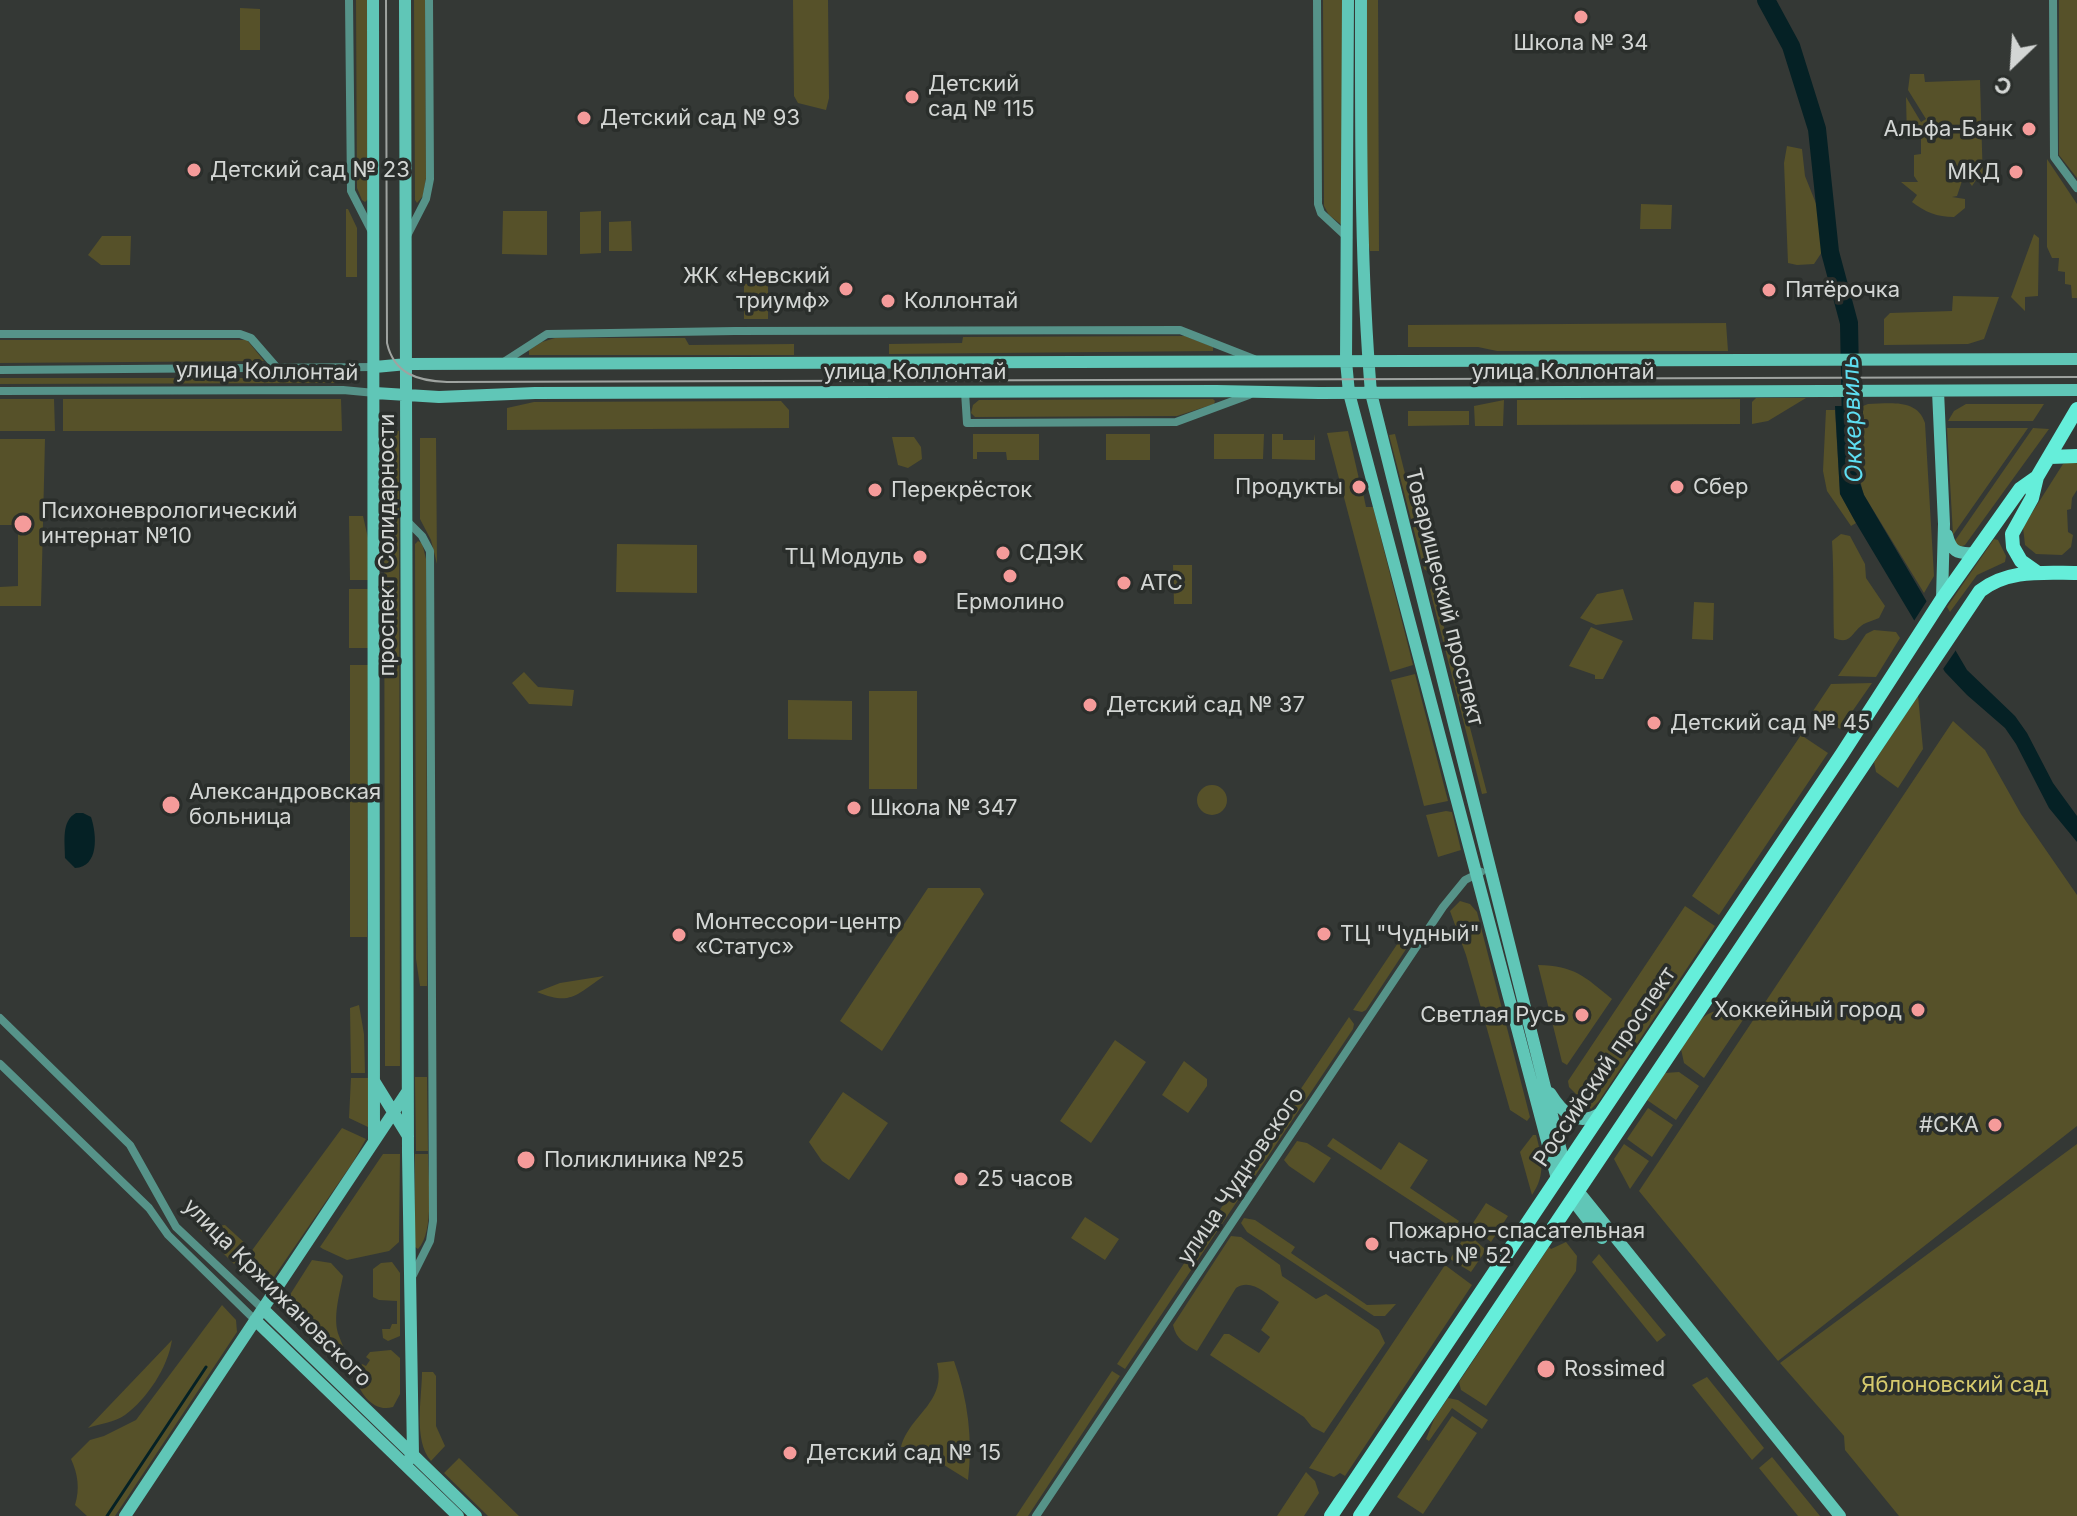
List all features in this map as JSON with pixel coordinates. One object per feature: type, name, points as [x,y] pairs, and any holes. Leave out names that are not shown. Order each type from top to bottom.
[{"type":"main road","name":"проспект Солидарности","points":[[373,0],[374,1141]]},
{"type":"main road","name":"проспект Солидарности","points":[[405,0],[409,1459]]},
{"type":"main road","name":"Товарищеский проспект","points":[[1348,0],[1346,361],[1349,393],[1476,874],[1561,1173]]},
{"type":"main road","name":"Товарищеский проспект","points":[[1361,0],[1361,224],[1371,393],[1544,1084],[1561,1173]]},
{"type":"main road","name":"улица Коллонтай","points":[[375,367],[502,363],[2077,359]]},
{"type":"main road","points":[[1942,599],[1944,524],[1938,391],[2077,390]]},
{"type":"main road","name":"улица Коллонтай","points":[[375,393],[407,397],[535,393],[1938,391]]},
{"type":"main road","points":[[2077,409],[2037,477],[2032,498],[2012,534],[2013,547],[2021,561],[2038,573],[2077,573]]},
{"type":"main road","points":[[2050,457],[2077,456]]},
{"type":"main road","points":[[1942,599],[2020,489],[2037,477]]},
{"type":"main road","points":[[1944,524],[1952,549],[1960,553],[1973,553]]},
{"type":"main road","name":"Российский проспект","points":[[1360,1516],[1980,591],[2010,575],[2038,573]]},
{"type":"main road","name":"Российский проспект","points":[[1331,1516],[1942,599]]},
{"type":"main road","points":[[374,1080],[408,1136]]},
{"type":"main road","points":[[1544,1084],[1557,1104],[1570,1115],[1589,1120],[1602,1112]]},
{"type":"main road","points":[[125,1516],[409,1090]]},
{"type":"main road","points":[[1561,1173],[1575,1195],[1829,1516]]},
{"type":"main road","points":[[1575,1195],[1840,1516]]},
{"type":"main road","name":"улица Кржижановского","points":[[259,1314],[409,1459],[476,1516]]},
{"type":"main road","name":"улица Кржижановского","points":[[409,1459],[458,1516]]},
{"type":"street","points":[[349,0],[351,191],[375,236]]},
{"type":"street","points":[[406,237],[426,199],[430,179],[429,0]]},
{"type":"street","points":[[1317,0],[1318,204],[1321,213],[1348,238]]},
{"type":"street","points":[[2053,0],[2054,157],[2077,188]]},
{"type":"street","points":[[502,363],[538,338],[555,333],[1180,330],[1258,361]]},
{"type":"street","points":[[0,334],[240,334],[251,338],[278,369]]},
{"type":"street","name":"улица Коллонтай","points":[[0,370],[375,367]]},
{"type":"street","name":"улица Коллонтай","points":[[0,391],[343,390],[375,393]]},
{"type":"street","points":[[965,392],[967,423],[1176,422],[1254,393]]},
{"type":"street","points":[[407,521],[422,536],[430,551],[432,769],[433,1232],[410,1279]]},
{"type":"street","name":"улица Чудновского","points":[[1036,1516],[1443,907],[1465,880],[1489,870]]},
{"type":"street","name":"улица Кржижановского","points":[[0,1018],[130,1145],[176,1227],[259,1314]]},
{"type":"street","name":"улица Кржижановского","points":[[0,1064],[149,1208],[168,1235],[259,1314]]},
{"type":"street","points":[[135,1194],[145,1194],[152,1185]]},
{"type":"green space","points":[[356,0],[367,0],[368,199],[365,202],[357,188]]},
{"type":"green space","points":[[414,0],[425,0],[426,178],[423,196],[417,203],[415,200]]},
{"type":"green space","points":[[793,0],[828,0],[829,98],[826,110],[798,103],[794,96]]},
{"type":"green space","points":[[1323,0],[1344,0],[1343,226],[1329,215],[1324,206]]},
{"type":"green space","points":[[1365,0],[1378,0],[1379,251],[1370,251],[1366,229]]},
{"type":"green space","points":[[2059,0],[2077,0],[2077,178],[2059,155]]},
{"type":"green space","points":[[240,8],[260,9],[260,50],[240,50]]},
{"type":"green space","points":[[1910,74],[1924,74],[1925,82],[1980,80],[1983,183],[1976,180],[1972,186],[1964,175],[1957,196],[1952,197],[1965,199],[1965,208],[1954,217],[1937,215],[1917,206],[1912,202],[1917,195],[1901,182],[1918,182],[1914,176],[1914,155],[1921,154],[1921,139],[1907,139],[1906,97],[1921,122],[1926,119],[1908,90]]},
{"type":"green space","points":[[1787,146],[1802,149],[1805,176],[1819,211],[1824,249],[1814,264],[1788,263],[1784,163]]},
{"type":"green space","points":[[2047,159],[2077,204],[2077,298],[2072,298],[2071,285],[2065,284],[2065,272],[2058,271],[2059,258],[2052,258],[2047,247]]},
{"type":"green space","points":[[1641,204],[1672,205],[1671,229],[1640,229]]},
{"type":"green space","points":[[346,209],[357,228],[357,277],[346,277]]},
{"type":"green space","points":[[503,211],[547,211],[547,255],[502,254]]},
{"type":"green space","points":[[601,211],[601,253],[580,254],[580,212]]},
{"type":"green space","points":[[631,221],[632,251],[609,251],[609,222]]},
{"type":"green space","points":[[2034,234],[2039,238],[2038,296],[2025,297],[2025,311],[2011,297]]},
{"type":"green space","points":[[102,236],[131,236],[130,265],[101,265],[88,255]]},
{"type":"green space","points":[[768,283],[768,319],[744,319],[744,284]]},
{"type":"green space","points":[[1953,296],[1999,297],[1984,339],[1968,344],[1884,345],[1884,319],[1890,313],[1952,311]]},
{"type":"green space","points":[[1726,323],[1728,351],[1497,351],[1478,347],[1408,347],[1408,325]]},
{"type":"green space","points":[[1185,336],[1213,347],[1213,351],[889,354],[889,344],[962,343],[963,337]]},
{"type":"green space","points":[[555,338],[685,338],[689,345],[794,344],[794,355],[529,355],[529,350]]},
{"type":"green space","points":[[0,340],[247,340],[264,361],[0,363]]},
{"type":"green space","points":[[0,378],[341,378],[341,383],[0,384]]},
{"type":"green space","points":[[1756,398],[1806,398],[1768,421],[1752,424],[1752,402]]},
{"type":"green space","points":[[0,399],[54,399],[55,431],[0,431]]},
{"type":"green space","points":[[63,399],[341,399],[342,431],[63,431]]},
{"type":"green space","points":[[1213,399],[1214,404],[1177,416],[975,417],[971,413],[973,405],[979,400]]},
{"type":"green space","points":[[1740,399],[1740,424],[1517,425],[1517,400]]},
{"type":"green space","points":[[1504,400],[1503,426],[1475,426],[1474,406]]},
{"type":"green space","points":[[781,401],[789,410],[789,428],[507,430],[507,408],[534,402]]},
{"type":"green space","points":[[1966,404],[2044,404],[2033,421],[1948,421],[1954,411]]},
{"type":"green space","points":[[1863,406],[1909,406],[1916,409],[1925,423],[1934,576],[1924,593],[1864,495],[1859,473],[1860,428]]},
{"type":"green space","points":[[1826,410],[1835,410],[1840,494],[1856,523],[1851,526],[1827,491],[1823,471]]},
{"type":"green space","points":[[1408,411],[1469,411],[1469,425],[1408,426]]},
{"type":"green space","points":[[1947,428],[2028,428],[1953,535]]},
{"type":"green space","points":[[2033,428],[2049,429],[1965,545],[1960,547],[1954,542]]},
{"type":"green space","points":[[384,431],[399,431],[400,1066],[385,1066]]},
{"type":"green space","points":[[1348,431],[1359,479],[1353,481],[1357,495],[1363,493],[1366,507],[1373,507],[1413,665],[1390,672],[1327,433]]},
{"type":"green space","points":[[973,434],[1039,434],[1039,460],[1007,460],[1006,452],[977,452],[977,459],[973,459]]},
{"type":"green space","points":[[1106,434],[1150,434],[1150,460],[1106,460]]},
{"type":"green space","points":[[1214,434],[1264,434],[1263,459],[1214,459]]},
{"type":"green space","points":[[1272,434],[1283,434],[1283,440],[1314,440],[1315,434],[1315,460],[1272,459]]},
{"type":"green space","points":[[1395,434],[1430,573],[1424,569],[1389,435]]},
{"type":"green space","points":[[892,437],[914,437],[921,447],[922,459],[908,468],[898,465]]},
{"type":"green space","points":[[420,438],[436,438],[437,564],[431,540],[420,519]]},
{"type":"green space","name":"Психоневрологический интернат №10","points":[[0,439],[45,439],[41,606],[0,606],[0,587],[18,586],[18,525],[0,525]]},
{"type":"green space","points":[[2077,460],[2077,490],[2071,509],[2067,510],[2068,532],[2073,535],[2071,547],[2062,555],[2036,554],[2025,545],[2023,527],[2063,464]]},
{"type":"green space","points":[[349,516],[363,516],[368,538],[368,580],[350,580]]},
{"type":"green space","points":[[1841,534],[1850,536],[1865,564],[1866,578],[1885,606],[1879,618],[1861,626],[1845,640],[1834,638],[1832,541]]},
{"type":"green space","points":[[1994,539],[1998,540],[2006,556],[2005,562],[1977,575],[1950,612],[1947,607]]},
{"type":"green space","points":[[418,541],[422,543],[426,559],[427,986],[420,986],[416,959],[415,544]]},
{"type":"green space","points":[[617,544],[697,545],[697,593],[616,592]]},
{"type":"green space","points":[[1173,565],[1192,565],[1192,604],[1174,604]]},
{"type":"green space","points":[[1433,585],[1487,793],[1482,794],[1430,590]]},
{"type":"green space","points":[[349,589],[368,589],[368,648],[349,648]]},
{"type":"green space","points":[[1623,589],[1633,620],[1596,625],[1580,618],[1597,594]]},
{"type":"green space","points":[[1694,602],[1714,603],[1713,640],[1692,639]]},
{"type":"green space","points":[[1591,627],[1623,641],[1603,679],[1595,679],[1595,675],[1569,666]]},
{"type":"green space","points":[[1874,630],[1896,632],[1900,638],[1876,677],[1838,676],[1866,634]]},
{"type":"green space","points":[[350,665],[368,665],[367,937],[350,937]]},
{"type":"green space","points":[[524,672],[538,687],[574,690],[572,706],[529,704],[512,683]]},
{"type":"green space","points":[[1415,674],[1448,801],[1424,806],[1391,680]]},
{"type":"green space","points":[[1872,683],[1840,729],[1813,711],[1831,684]]},
{"type":"green space","points":[[869,691],[917,691],[917,789],[869,789]]},
{"type":"green space","points":[[1918,695],[1923,749],[1898,788],[1876,772],[1874,762]]},
{"type":"green space","points":[[788,700],[852,701],[852,740],[788,739]]},
{"type":"green space","name":"Хоккейный город","points":[[1953,721],[1985,750],[2021,814],[2077,895],[2077,1126],[1778,1361],[1639,1191]]},
{"type":"green space","points":[[1801,735],[1828,753],[1719,915],[1692,896]]},
{"type":"green space","points":[[1212,785],[1223,789],[1227,800],[1223,811],[1212,815],[1201,811],[1197,800],[1201,789]]},
{"type":"green space","points":[[1452,812],[1461,850],[1438,857],[1426,815]]},
{"type":"green space","points":[[928,888],[980,888],[984,894],[882,1051],[840,1021]]},
{"type":"green space","points":[[1460,901],[1470,904],[1477,912],[1530,1117],[1527,1121],[1510,1110],[1466,955],[1450,911]]},
{"type":"green space","points":[[1685,906],[1715,926],[1591,1109],[1569,1087],[1568,1081]]},
{"type":"green space","points":[[1404,934],[1412,940],[1366,1010],[1353,1010]]},
{"type":"green space","points":[[1538,965],[1570,970],[1612,999],[1567,1065],[1562,1062]]},
{"type":"green space","points":[[604,976],[566,998],[537,992],[560,983]]},
{"type":"green space","points":[[359,1005],[364,1034],[365,1073],[351,1073],[350,1008]]},
{"type":"green space","points":[[1751,1008],[1704,1078],[1684,1063],[1681,1049],[1708,1014]]},
{"type":"green space","points":[[1349,1017],[1354,1024],[1353,1029],[1253,1179],[1243,1175]]},
{"type":"green space","points":[[1115,1040],[1146,1062],[1091,1143],[1060,1121]]},
{"type":"green space","points":[[1184,1061],[1207,1079],[1207,1086],[1188,1113],[1162,1095]]},
{"type":"green space","points":[[1679,1072],[1699,1086],[1676,1120],[1647,1100],[1665,1073]]},
{"type":"green space","points":[[415,1077],[427,1077],[428,1151],[416,1151]]},
{"type":"green space","points":[[351,1078],[368,1078],[368,1127],[349,1118]]},
{"type":"green space","points":[[843,1092],[888,1123],[849,1180],[822,1161],[809,1142]]},
{"type":"green space","points":[[1648,1108],[1673,1125],[1652,1157],[1627,1139]]},
{"type":"green space","points":[[342,1128],[366,1139],[269,1284],[255,1283],[239,1268]]},
{"type":"green space","points":[[1536,1135],[1542,1166],[1532,1195],[1520,1152]]},
{"type":"green space","points":[[1333,1138],[1381,1170],[1399,1142],[1428,1160],[1410,1188],[1459,1221],[1454,1229],[1327,1146]]},
{"type":"green space","points":[[1297,1141],[1307,1143],[1331,1158],[1314,1183],[1284,1160]]},
{"type":"green space","points":[[1624,1144],[1649,1161],[1630,1189],[1614,1159]]},
{"type":"green space","name":"Яблоновский сад","points":[[2077,1144],[2077,1516],[1899,1516],[1845,1450],[1844,1436],[1780,1363]]},
{"type":"green space","points":[[383,1154],[400,1154],[399,1242],[389,1251],[347,1260],[323,1249],[320,1247]]},
{"type":"green space","points":[[415,1154],[428,1154],[429,1218],[418,1249],[415,1247]]},
{"type":"green space","points":[[1239,1181],[1246,1188],[1125,1369],[1117,1364]]},
{"type":"green space","points":[[1486,1203],[1508,1216],[1491,1242],[1471,1226]]},
{"type":"green space","points":[[1085,1217],[1119,1239],[1105,1260],[1071,1238]]},
{"type":"green space","points":[[1244,1218],[1255,1220],[1295,1247],[1291,1253],[1367,1305],[1396,1304],[1385,1316],[1374,1316],[1247,1232],[1241,1223]]},
{"type":"green space","points":[[225,1225],[248,1246],[234,1264],[198,1228]]},
{"type":"green space","points":[[1467,1233],[1486,1250],[1471,1272],[1450,1259]]},
{"type":"green space","points":[[1231,1236],[1241,1237],[1280,1265],[1282,1276],[1316,1299],[1326,1294],[1379,1330],[1385,1343],[1324,1433],[1210,1355],[1224,1334],[1259,1353],[1270,1337],[1261,1330],[1279,1302],[1264,1291],[1247,1285],[1236,1288],[1197,1351],[1176,1334],[1173,1325]]},
{"type":"green space","points":[[1566,1242],[1577,1256],[1576,1271],[1486,1406],[1461,1390],[1459,1382],[1549,1247],[1551,1249]]},
{"type":"green space","points":[[1599,1254],[1666,1335],[1657,1342],[1592,1262]]},
{"type":"green space","points":[[312,1260],[331,1263],[343,1276],[336,1321],[346,1356],[345,1368],[286,1309],[286,1301]]},
{"type":"green space","points":[[392,1262],[400,1273],[400,1336],[388,1341],[383,1338],[382,1329],[390,1329],[392,1324],[397,1324],[397,1301],[373,1297],[373,1269],[381,1263]]},
{"type":"green space","points":[[1445,1265],[1472,1285],[1345,1476],[1340,1473],[1334,1477],[1309,1468]]},
{"type":"green space","points":[[222,1305],[236,1320],[237,1332],[115,1516],[87,1516],[75,1505],[78,1482],[71,1459],[90,1440],[136,1420]]},
{"type":"green space","points":[[172,1340],[161,1371],[141,1400],[121,1417],[88,1428]]},
{"type":"green space","points":[[391,1350],[400,1358],[400,1394],[393,1407],[379,1407],[364,1395],[356,1375],[362,1364],[366,1366],[370,1360],[366,1357],[370,1352]]},
{"type":"green space","points":[[954,1361],[968,1420],[968,1480],[915,1447],[901,1447],[937,1388],[937,1363]]},
{"type":"green space","points":[[1112,1371],[1120,1376],[1028,1516],[1016,1516]]},
{"type":"green space","points":[[422,1372],[433,1372],[436,1376],[436,1426],[445,1446],[431,1461],[425,1452],[420,1430]]},
{"type":"green space","points":[[1707,1377],[1764,1448],[1752,1460],[1692,1385]]},
{"type":"green space","points":[[1448,1398],[1458,1400],[1488,1420],[1482,1429],[1452,1408],[1429,1441],[1426,1439],[1435,1417]]},
{"type":"green space","points":[[1452,1416],[1477,1433],[1423,1514],[1397,1497]]},
{"type":"green space","points":[[1772,1457],[1820,1516],[1798,1516],[1759,1468]]},
{"type":"green space","points":[[459,1458],[519,1516],[488,1516],[444,1473]]},
{"type":"green space","points":[[1306,1472],[1315,1481],[1319,1493],[1304,1516],[1277,1516]]},
{"type":"water","points":[[1835,406],[1863,406],[1859,480],[1864,495],[1967,670],[2015,716],[2027,733],[2053,783],[2077,816],[2077,842],[2049,808],[2005,728],[1945,672],[1856,523],[1840,494]]},
{"type":"water","points":[[76,813],[91,817],[95,841],[88,862],[75,868],[65,858],[65,839],[68,821]]},
{"type":"pier","points":[[1930,596],[1958,647],[1941,672],[1912,624]]},
{"type":"waterway","name":"Оккервиль","points":[[1766,0],[1791,46],[1817,129],[1830,252],[1849,323],[1851,427]]},
{"type":"waterway","points":[[107,1516],[206,1367]]},
{"type":"tram line","points":[[386,0],[387,343],[390,354],[401,369],[426,380],[2077,377]]},
{"type":"place","name":"Школа № 34","points":[[1581,17]]},
{"type":"place","name":"Детский сад № 115","points":[[912,97]]},
{"type":"place","name":"Детский сад № 93","points":[[584,118]]},
{"type":"place","name":"Альфа-Банк","points":[[2029,129]]},
{"type":"place","name":"Детский сад № 23","points":[[194,170]]},
{"type":"place","name":"МКД","points":[[2016,172]]},
{"type":"place","name":"ЖК «Невский триумф»","points":[[846,289]]},
{"type":"place","name":"Пятёрочка","points":[[1769,290]]},
{"type":"place","name":"Коллонтай","points":[[888,301]]},
{"type":"place","name":"Продукты","points":[[1359,487]]},
{"type":"place","name":"Сбер","points":[[1677,487]]},
{"type":"place","name":"Перекрёсток","points":[[875,490]]},
{"type":"place","name":"Психоневрологический интернат №10","points":[[23,524]]},
{"type":"place","name":"СДЭК","points":[[1003,553]]},
{"type":"place","name":"ТЦ Модуль","points":[[920,557]]},
{"type":"place","name":"Ермолино","points":[[1010,576]]},
{"type":"place","name":"АТС","points":[[1124,583]]},
{"type":"place","name":"Детский сад № 37","points":[[1090,705]]},
{"type":"place","name":"Детский сад № 45","points":[[1654,723]]},
{"type":"place","name":"Александровская больница","points":[[171,805]]},
{"type":"place","name":"Школа № 347","points":[[854,808]]},
{"type":"place","name":"ТЦ \"Чудный\"","points":[[1324,934]]},
{"type":"place","name":"Монтессори-центр «Статус»","points":[[679,935]]},
{"type":"place","name":"Хоккейный город","points":[[1918,1010]]},
{"type":"place","name":"Светлая Русь","points":[[1582,1015]]},
{"type":"place","name":"#СКА","points":[[1995,1125]]},
{"type":"place","name":"Поликлиника №25","points":[[526,1160]]},
{"type":"place","name":"25 часов","points":[[961,1179]]},
{"type":"place","name":"Пожарно-спасательная часть № 52","points":[[1372,1244]]},
{"type":"place","name":"Rossimed","points":[[1546,1369]]},
{"type":"place","name":"Детский сад № 15","points":[[790,1453]]}]
